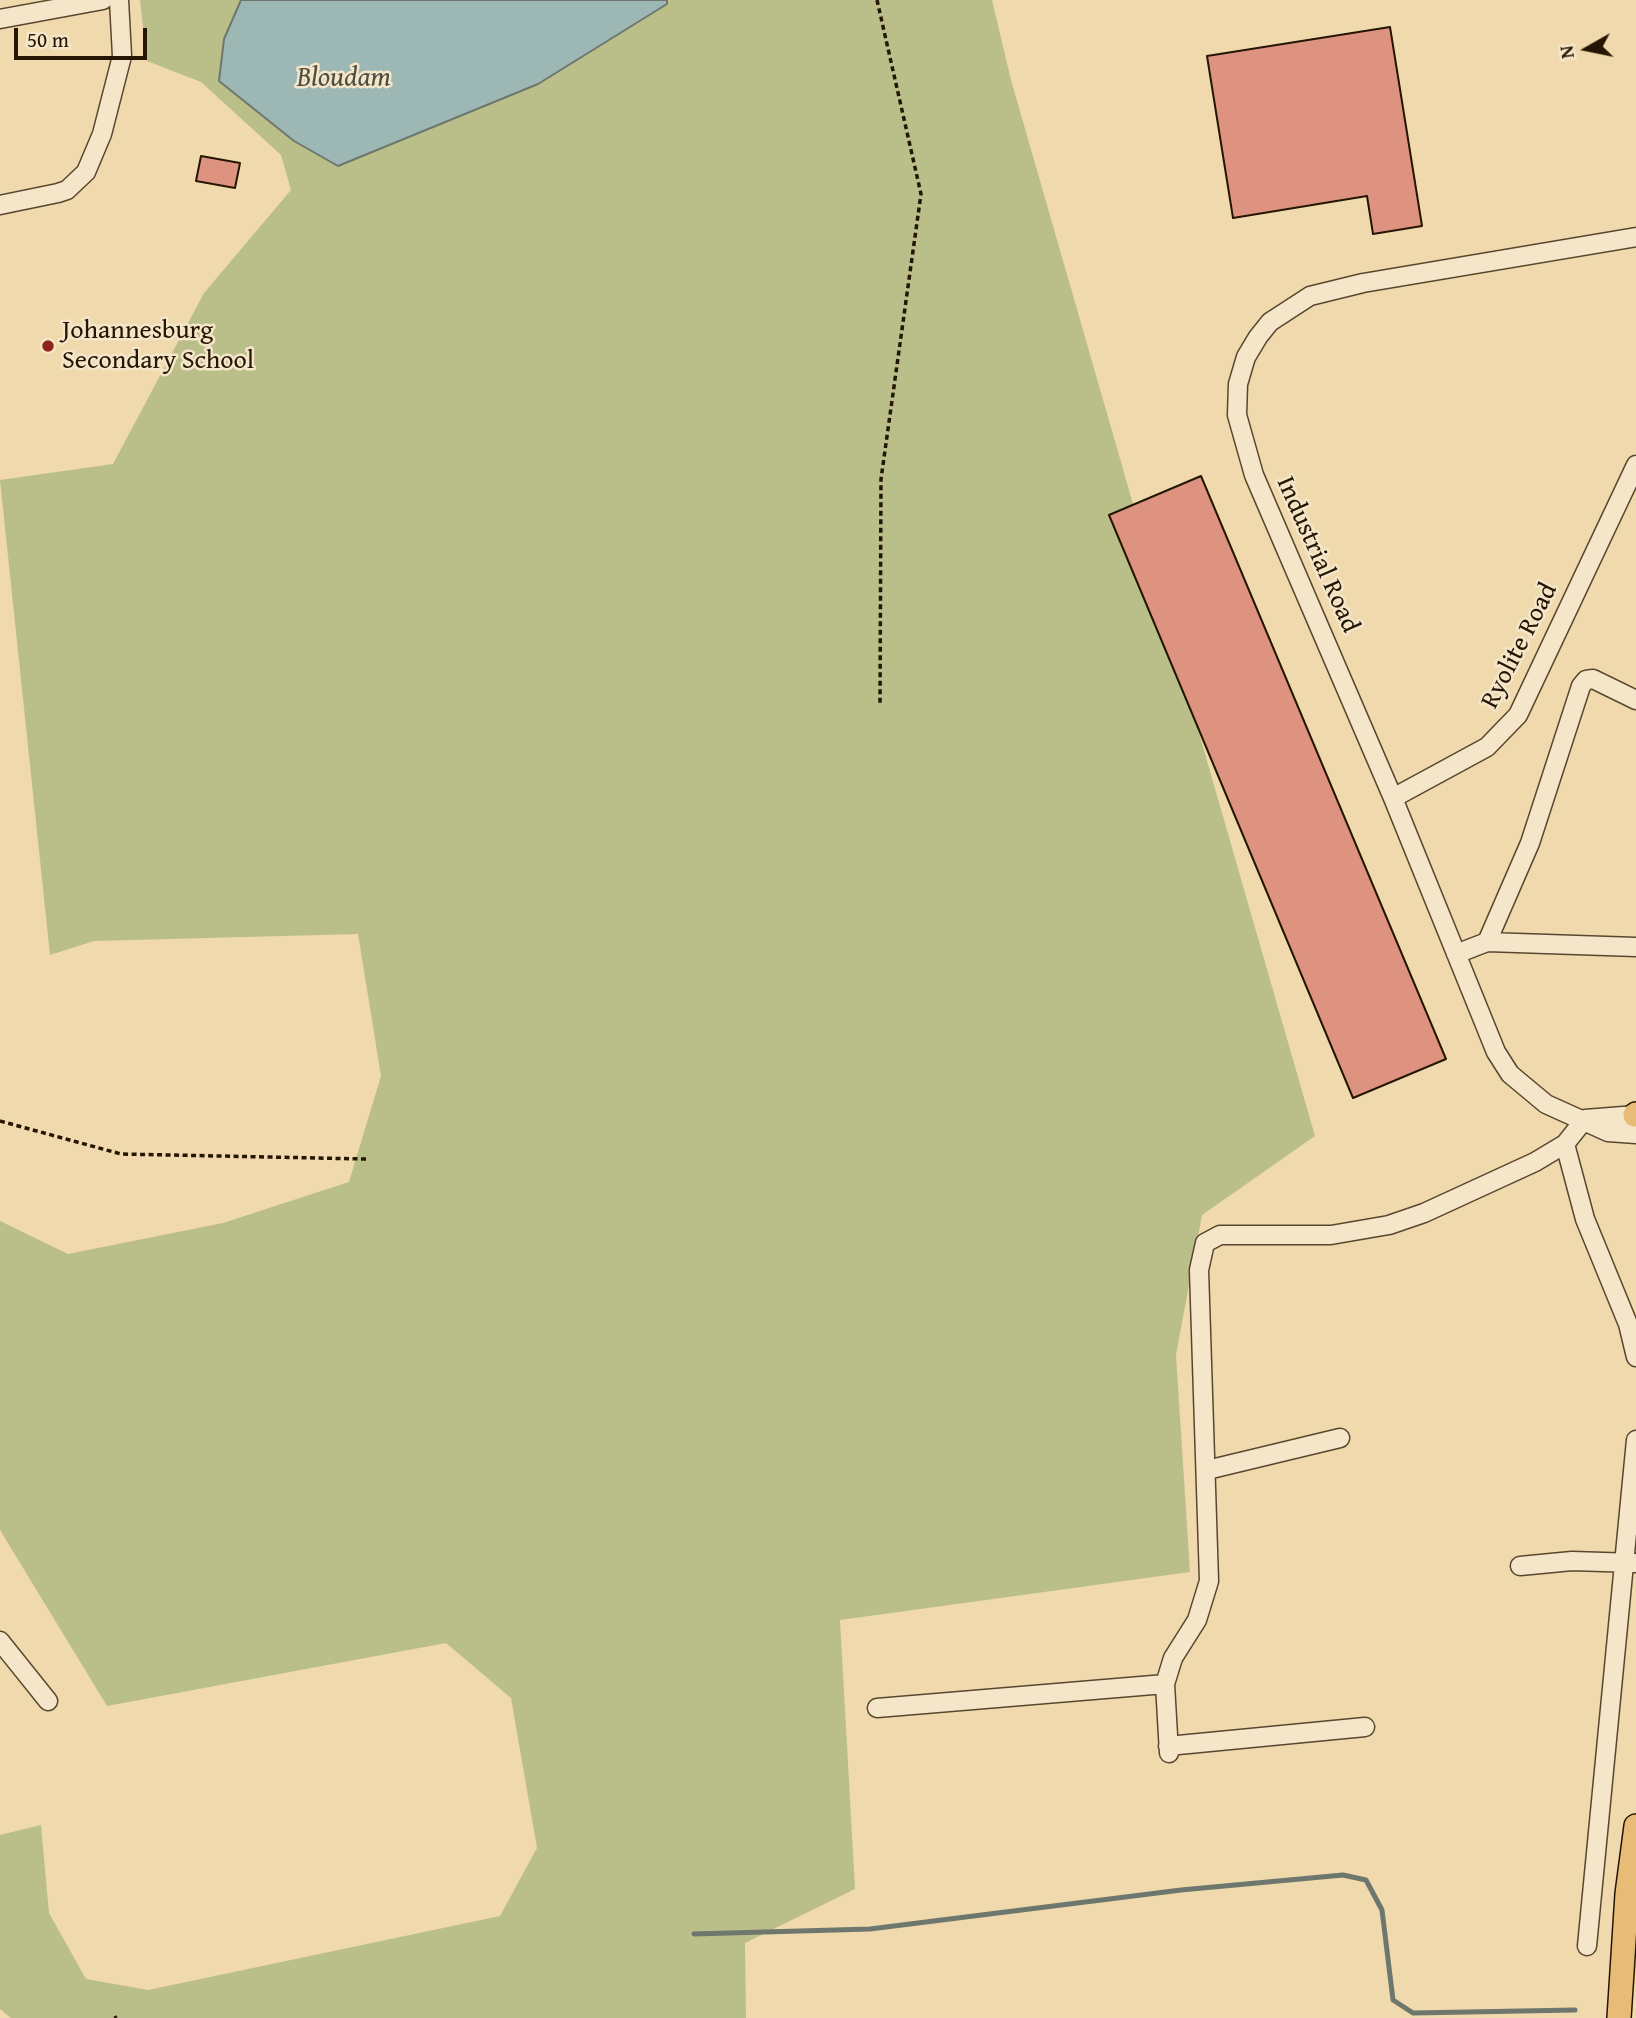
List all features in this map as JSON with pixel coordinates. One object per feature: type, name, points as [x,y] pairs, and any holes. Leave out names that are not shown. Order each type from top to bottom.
[{"type":"main road","points":[[1619,2018],[1627,1894],[1636,1826]]},
{"type":"street","points":[[0,19],[103,0]]},
{"type":"street","points":[[0,205],[67,190],[86,172],[102,134],[122,56],[119,0]]},
{"type":"street","name":"Industrial Road","points":[[1636,237],[1332,289],[1293,305],[1270,322],[1246,357],[1238,384],[1237,415],[1244,447],[1393,798],[1496,1052],[1510,1074],[1546,1104],[1585,1119],[1608,1132],[1636,1134]]},
{"type":"street","name":"Ryolite Road","points":[[1393,798],[1487,747],[1518,715],[1629,498],[1636,465]]},
{"type":"street","points":[[1487,942],[1530,843],[1581,686],[1586,680],[1592,679],[1636,700]]},
{"type":"street","points":[[1456,954],[1487,942],[1636,947]]},
{"type":"street","points":[[1366,1727],[1168,1749],[1165,1684],[1173,1658],[1198,1620],[1209,1581],[1199,1270],[1205,1243],[1220,1235],[1331,1235],[1389,1225],[1462,1195],[1565,1144],[1585,1119],[1636,1115]]},
{"type":"street","points":[[1565,1144],[1585,1219],[1628,1324],[1636,1357]]},
{"type":"street","points":[[1207,1470],[1339,1438]]},
{"type":"street","points":[[1587,1945],[1631,1562],[1636,1440]]},
{"type":"street","points":[[1520,1566],[1549,1561],[1631,1562]]},
{"type":"street","points":[[0,1641],[48,1701]]},
{"type":"street","points":[[877,1708],[1165,1684]]},
{"type":"path","points":[[877,0],[921,194],[881,479],[880,705]]},
{"type":"path","points":[[0,1121],[121,1154],[366,1158]]},
{"type":"green space","points":[[140,0],[992,0],[1011,80],[1315,1136],[1202,1215],[1176,1355],[1190,1572],[840,1620],[855,1889],[745,1943],[746,2018],[11,2018],[0,2009],[0,1835],[41,1825],[49,1913],[86,1979],[148,1990],[500,1916],[537,1848],[511,1698],[446,1643],[107,1706],[0,1530],[0,1221],[68,1254],[223,1223],[349,1182],[381,1076],[358,934],[94,941],[50,955],[0,480],[113,464],[204,293],[291,190],[281,155],[201,82],[147,61]]},
{"type":"water","name":"Bloudam","points":[[241,0],[667,0],[667,4],[538,84],[338,166],[294,141],[219,81],[224,39]]},
{"type":"building","points":[[1390,27],[1422,226],[1373,234],[1367,196],[1233,218],[1207,56]]},
{"type":"building","points":[[201,156],[240,163],[235,188],[196,181]]},
{"type":"building","points":[[1201,476],[1446,1059],[1353,1098],[1109,515]]},
{"type":"waterway","points":[[694,1934],[870,1929],[1181,1890],[1343,1875],[1366,1880],[1382,1910],[1393,2000],[1413,2013],[1575,2010]]},
{"type":"place","name":"Johannesburg Secondary School","points":[[48,346]]}]
